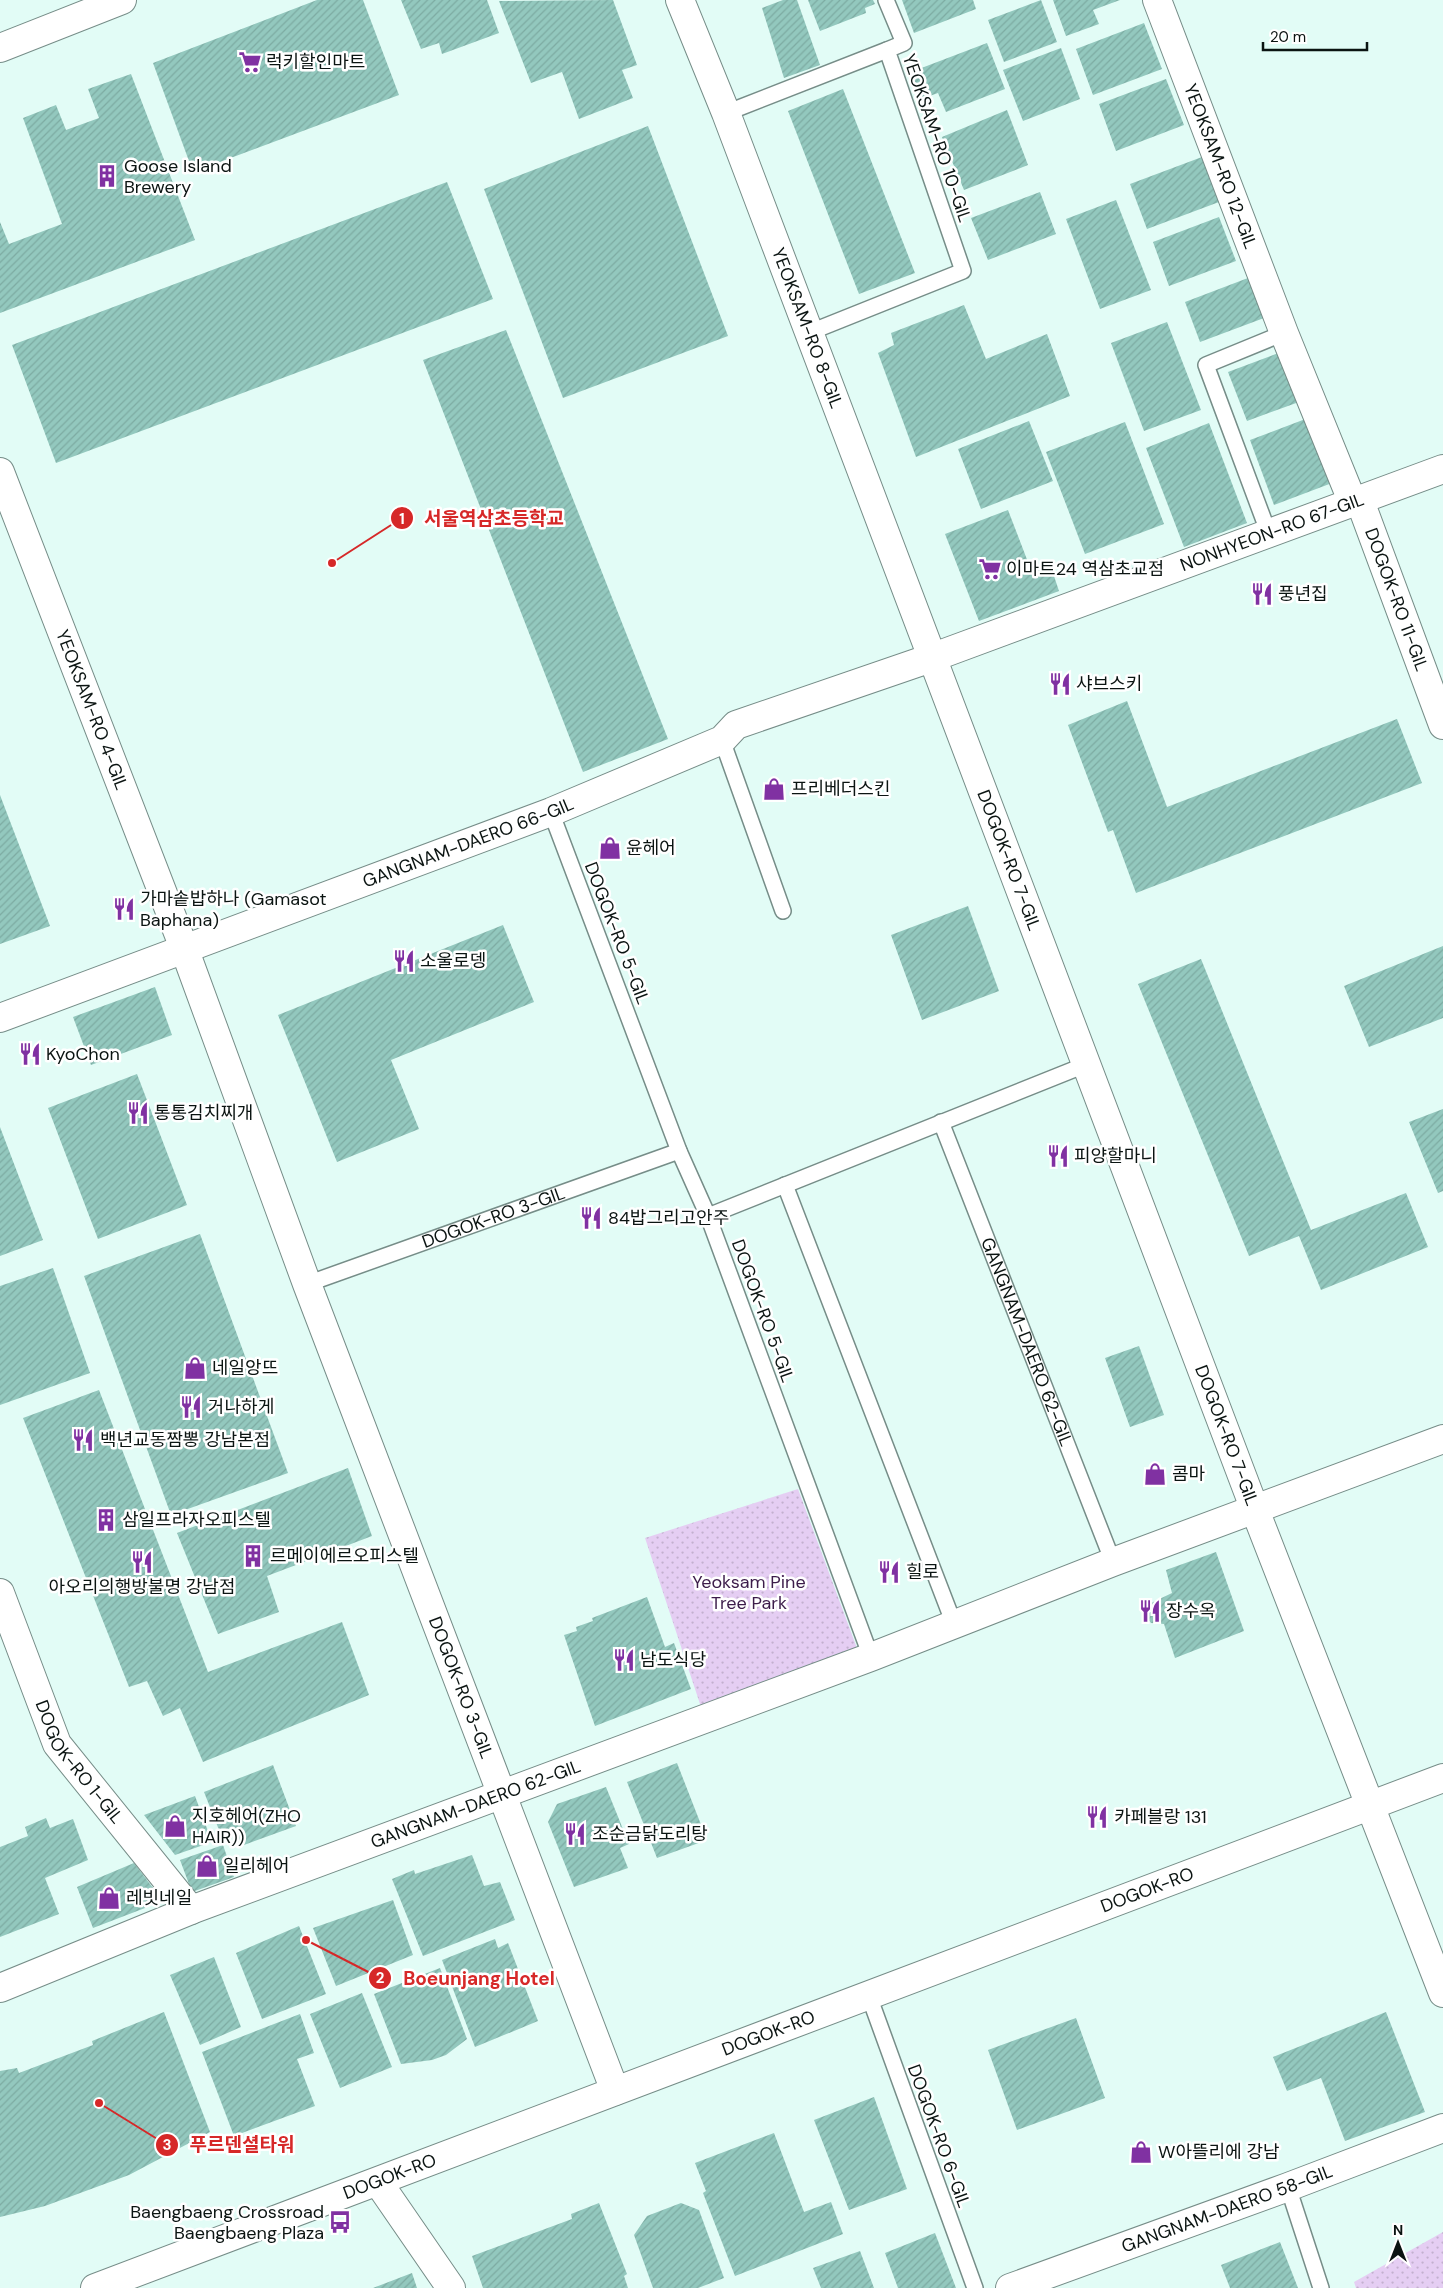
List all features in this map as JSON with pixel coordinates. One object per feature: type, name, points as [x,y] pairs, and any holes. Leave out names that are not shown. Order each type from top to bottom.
[{"type":"street","points":[[0,48],[122,0]]},
{"type":"street","name":"YEOKSAM-RO 8-GIL","points":[[680,0],[726,113],[931,658]]},
{"type":"street","name":"YEOKSAM-RO 12-GIL","points":[[1157,0],[1284,333],[1357,502]]},
{"type":"street","name":"NONHYEON-RO 67-GIL","points":[[931,658],[1443,469]]},
{"type":"street","name":"YEOKSAM-RO 4-GIL","points":[[0,472],[184,948]]},
{"type":"street","name":"DOGOK-RO 11-GIL","points":[[1357,502],[1443,725]]},
{"type":"street","name":"GANGNAM-DAERO 66-GIL","points":[[0,1018],[551,812],[722,740],[736,725],[931,658]]},
{"type":"street","name":"DOGOK-RO 7-GIL","points":[[931,658],[1255,1510],[1443,1993]]},
{"type":"street","name":"DOGOK-RO 3-GIL","points":[[184,948],[307,1284],[615,2091]]},
{"type":"street","name":"GANGNAM-DAERO 62-GIL","points":[[0,1988],[191,1910],[871,1657],[1113,1562],[1443,1439]]},
{"type":"street","name":"DOGOK-RO 1-GIL","points":[[0,1593],[57,1744],[191,1910]]},
{"type":"street","name":"DOGOK-RO","points":[[95,2288],[1443,1778]]},
{"type":"street","name":"GANGNAM-DAERO 58-GIL","points":[[1010,2288],[1288,2187],[1443,2128]]},
{"type":"street","points":[[378,2182],[451,2288]]},
{"type":"lane","name":"YEOKSAM-RO 10-GIL","points":[[808,333],[963,271],[887,50],[904,43],[886,0]]},
{"type":"lane","points":[[726,113],[887,50]]},
{"type":"lane","points":[[1269,534],[1206,365],[1284,333]]},
{"type":"lane","points":[[722,740],[783,911]]},
{"type":"lane","name":"DOGOK-RO 5-GIL","points":[[551,812],[679,1151],[708,1216],[871,1657]]},
{"type":"lane","points":[[708,1216],[1085,1065]]},
{"type":"lane","name":"GANGNAM-DAERO 62-GIL","points":[[941,1122],[1113,1562]]},
{"type":"lane","name":"DOGOK-RO 3-GIL","points":[[307,1284],[679,1151]]},
{"type":"lane","points":[[785,1185],[954,1624]]},
{"type":"lane","name":"DOGOK-RO 6-GIL","points":[[869,1996],[975,2288]]},
{"type":"lane","points":[[1288,2187],[1321,2288]]},
{"type":"green space","name":"Yeoksam Pine Tree Park","points":[[798,1489],[858,1651],[701,1707],[645,1538]]},
{"type":"green space","points":[[1443,2232],[1443,2288],[1356,2288],[1354,2282]]},
{"type":"building","points":[[317,0],[363,0],[399,95],[193,172],[153,63]]},
{"type":"building","points":[[401,0],[487,0],[499,33],[442,54],[439,43],[421,49]]},
{"type":"building","points":[[613,0],[637,65],[622,70],[633,98],[579,119],[562,72],[531,83],[499,1]]},
{"type":"building","points":[[783,0],[797,0],[820,65],[784,78],[762,8]]},
{"type":"building","points":[[808,0],[873,0],[875,4],[865,8],[866,13],[820,31]]},
{"type":"building","points":[[902,0],[973,0],[976,9],[914,33]]},
{"type":"building","points":[[1041,0],[1057,42],[1004,62],[988,20]]},
{"type":"building","points":[[1053,0],[1120,0],[1093,10],[1099,24],[1066,36]]},
{"type":"building","points":[[1144,23],[1162,69],[1093,95],[1076,49]]},
{"type":"building","points":[[987,43],[1005,89],[946,112],[938,93],[921,99],[911,72]]},
{"type":"building","points":[[1061,48],[1080,99],[1023,121],[1003,70]]},
{"type":"building","name":"Goose Island Brewery","points":[[131,74],[195,240],[0,313],[0,222],[9,244],[62,224],[23,118],[56,105],[66,130],[99,118],[88,89]]},
{"type":"building","points":[[1166,79],[1184,125],[1116,151],[1099,104]]},
{"type":"building","points":[[843,89],[915,273],[859,294],[788,111]]},
{"type":"building","points":[[1007,110],[1028,165],[964,190],[942,137]]},
{"type":"building","points":[[648,126],[728,336],[563,398],[484,189]]},
{"type":"building","points":[[1202,157],[1219,202],[1147,229],[1130,184]]},
{"type":"building","points":[[447,182],[493,299],[56,463],[12,345]]},
{"type":"building","points":[[1040,192],[1056,234],[988,260],[971,218]]},
{"type":"building","points":[[1116,200],[1151,290],[1100,309],[1066,219]]},
{"type":"building","points":[[1219,217],[1236,261],[1169,286],[1153,242]]},
{"type":"building","points":[[1248,278],[1264,318],[1200,342],[1185,302]]},
{"type":"building","points":[[964,305],[986,359],[1047,334],[1070,396],[916,457],[878,353],[894,345],[891,333]]},
{"type":"building","points":[[1167,322],[1201,410],[1144,431],[1111,343]]},
{"type":"building","points":[[506,330],[668,739],[583,772],[423,360]]},
{"type":"building","points":[[1281,352],[1299,402],[1247,421],[1228,372]]},
{"type":"building","points":[[1308,418],[1332,483],[1274,505],[1250,440]]},
{"type":"building","points":[[1029,421],[1053,481],[981,509],[958,449]]},
{"type":"building","points":[[1125,422],[1164,524],[1085,554],[1046,452]]},
{"type":"building","points":[[1209,423],[1247,523],[1184,547],[1146,448]]},
{"type":"building","points":[[1008,510],[1031,570],[1050,564],[1059,591],[979,621],[945,534]]},
{"type":"building","points":[[1127,701],[1167,807],[1397,719],[1422,783],[1136,893],[1113,830],[1108,832],[1068,725]]},
{"type":"building","points":[[0,795],[50,926],[0,944]]},
{"type":"building","points":[[968,906],[999,991],[922,1020],[891,935]]},
{"type":"building","points":[[503,925],[534,1002],[391,1060],[419,1129],[337,1162],[278,1015]]},
{"type":"building","points":[[1443,946],[1443,1018],[1369,1047],[1344,986]]},
{"type":"building","points":[[1201,959],[1311,1230],[1406,1193],[1428,1247],[1321,1290],[1299,1236],[1249,1256],[1138,984]]},
{"type":"building","points":[[155,987],[172,1035],[91,1065],[73,1017]]},
{"type":"building","points":[[137,1074],[187,1205],[98,1239],[48,1108]]},
{"type":"building","points":[[1443,1109],[1443,1191],[1438,1193],[1409,1122]]},
{"type":"building","points":[[0,1127],[43,1240],[0,1256]]},
{"type":"building","points":[[200,1234],[288,1473],[171,1515],[84,1276]]},
{"type":"building","points":[[53,1268],[90,1373],[0,1405],[0,1286]]},
{"type":"building","points":[[1139,1346],[1164,1415],[1130,1427],[1105,1358]]},
{"type":"building","name":"삼일프라자오피스텔","points":[[99,1390],[208,1672],[342,1622],[369,1695],[203,1762],[180,1708],[163,1716],[147,1681],[129,1687],[23,1418]]},
{"type":"building","name":"르메이에르오피스텔","points":[[348,1468],[372,1536],[267,1576],[279,1612],[218,1634],[177,1533]]},
{"type":"building","points":[[1216,1552],[1244,1631],[1175,1658],[1164,1624],[1151,1623],[1145,1616],[1149,1604],[1172,1593],[1166,1570]]},
{"type":"building","points":[[647,1597],[665,1647],[674,1643],[691,1689],[595,1726],[564,1635],[577,1631],[576,1627],[593,1621],[592,1618]]},
{"type":"building","points":[[677,1763],[707,1840],[657,1858],[627,1782]]},
{"type":"building","points":[[273,1765],[296,1826],[244,1845],[238,1844],[233,1830],[221,1835],[204,1792]]},
{"type":"building","points":[[606,1787],[629,1844],[620,1848],[628,1868],[574,1887],[548,1822],[557,1804]]},
{"type":"building","points":[[195,1796],[212,1842],[175,1855],[144,1815]]},
{"type":"building","points":[[46,1818],[50,1828],[73,1819],[88,1860],[45,1878],[59,1914],[0,1937],[0,1847],[28,1836],[25,1827]]},
{"type":"building","points":[[223,1845],[234,1877],[192,1892],[180,1860]]},
{"type":"building","points":[[472,1855],[484,1886],[500,1882],[515,1920],[423,1956],[392,1879],[414,1870],[415,1874]]},
{"type":"building","points":[[134,1863],[153,1888],[145,1908],[93,1928],[77,1887]]},
{"type":"building","points":[[393,1900],[413,1955],[336,1986],[313,1928]]},
{"type":"building","points":[[299,1926],[326,1994],[262,2019],[236,1953]]},
{"type":"building","points":[[495,1939],[498,1948],[508,1943],[538,2021],[475,2047],[442,1960]]},
{"type":"building","points":[[214,1957],[241,2027],[200,2045],[170,1975]]},
{"type":"building","points":[[440,1968],[467,2039],[446,2055],[432,2060],[401,2064],[374,1994]]},
{"type":"building","points":[[362,1993],[392,2067],[340,2088],[310,2014]]},
{"type":"building","points":[[164,2012],[210,2132],[129,2175],[45,2206],[0,2217],[0,2071],[17,2068],[19,2073],[93,2045],[92,2041]]},
{"type":"building","points":[[1386,2012],[1425,2112],[1345,2141],[1321,2078],[1287,2091],[1273,2057]]},
{"type":"building","points":[[300,2014],[314,2053],[297,2059],[315,2106],[234,2136],[202,2052]]},
{"type":"building","points":[[1076,2018],[1105,2098],[1017,2130],[988,2050]]},
{"type":"building","points":[[874,2097],[907,2189],[849,2210],[814,2120]]},
{"type":"building","points":[[774,2133],[804,2212],[831,2202],[843,2234],[735,2276],[703,2193],[706,2191],[695,2163]]},
{"type":"building","points":[[599,2203],[627,2274],[624,2276],[628,2288],[483,2288],[472,2256],[572,2219],[571,2214]]},
{"type":"building","points":[[681,2203],[699,2210],[724,2278],[698,2288],[653,2288],[634,2235],[647,2216]]},
{"type":"building","points":[[935,2233],[956,2288],[898,2288],[885,2253]]},
{"type":"building","points":[[1280,2242],[1298,2288],[1230,2288],[1221,2265]]},
{"type":"building","points":[[860,2251],[874,2288],[821,2288],[813,2268]]},
{"type":"building","points":[[412,2273],[417,2288],[373,2288]]},
{"type":"place","name":"럭키할인마트","points":[[250,62]]},
{"type":"place","name":"Goose Island Brewery","points":[[107,176]]},
{"type":"place","name":"서울역삼초등학교","points":[[332,563]]},
{"type":"place","name":"이마트24 역삼초교점","points":[[990,569]]},
{"type":"place","name":"풍년집","points":[[1262,594]]},
{"type":"place","name":"샤브스키","points":[[1060,684]]},
{"type":"place","name":"프리베더스킨","points":[[774,789]]},
{"type":"place","name":"윤헤어","points":[[610,848]]},
{"type":"place","name":"가마솥밥하나 (Gamasot Baphana)","points":[[124,909]]},
{"type":"place","name":"소울로뎅","points":[[404,961]]},
{"type":"place","name":"KyoChon","points":[[30,1054]]},
{"type":"place","name":"통통김치찌개","points":[[138,1113]]},
{"type":"place","name":"피양할마니","points":[[1058,1156]]},
{"type":"place","name":"84밥그리고안주","points":[[591,1218]]},
{"type":"place","name":"네일앙뜨","points":[[195,1368]]},
{"type":"place","name":"거나하게","points":[[191,1407]]},
{"type":"place","name":"백년교동짬뽕 강남본점","points":[[83,1440]]},
{"type":"place","name":"콤마","points":[[1155,1474]]},
{"type":"place","name":"삼일프라자오피스텔","points":[[106,1520]]},
{"type":"place","name":"르메이에르오피스텔","points":[[253,1556]]},
{"type":"place","name":"아오리의행방불명 강남점","points":[[142,1562]]},
{"type":"place","name":"힐로","points":[[889,1572]]},
{"type":"place","name":"장수옥","points":[[1150,1611]]},
{"type":"place","name":"남도식당","points":[[624,1660]]},
{"type":"place","name":"카페블랑 131","points":[[1097,1817]]},
{"type":"place","name":"지호헤어(ZHO HAIR))","points":[[175,1826]]},
{"type":"place","name":"조순금닭도리탕","points":[[575,1834]]},
{"type":"place","name":"일리헤어","points":[[207,1866]]},
{"type":"place","name":"레빗네일","points":[[109,1898]]},
{"type":"place","name":"Boeunjang Hotel","points":[[306,1940]]},
{"type":"place","name":"푸르덴셜타워","points":[[99,2103]]},
{"type":"place","name":"W아뜰리에 강남","points":[[1141,2152]]},
{"type":"place","name":"Baengbaeng Crossroad Baengbaeng Plaza","points":[[340,2222]]}]
